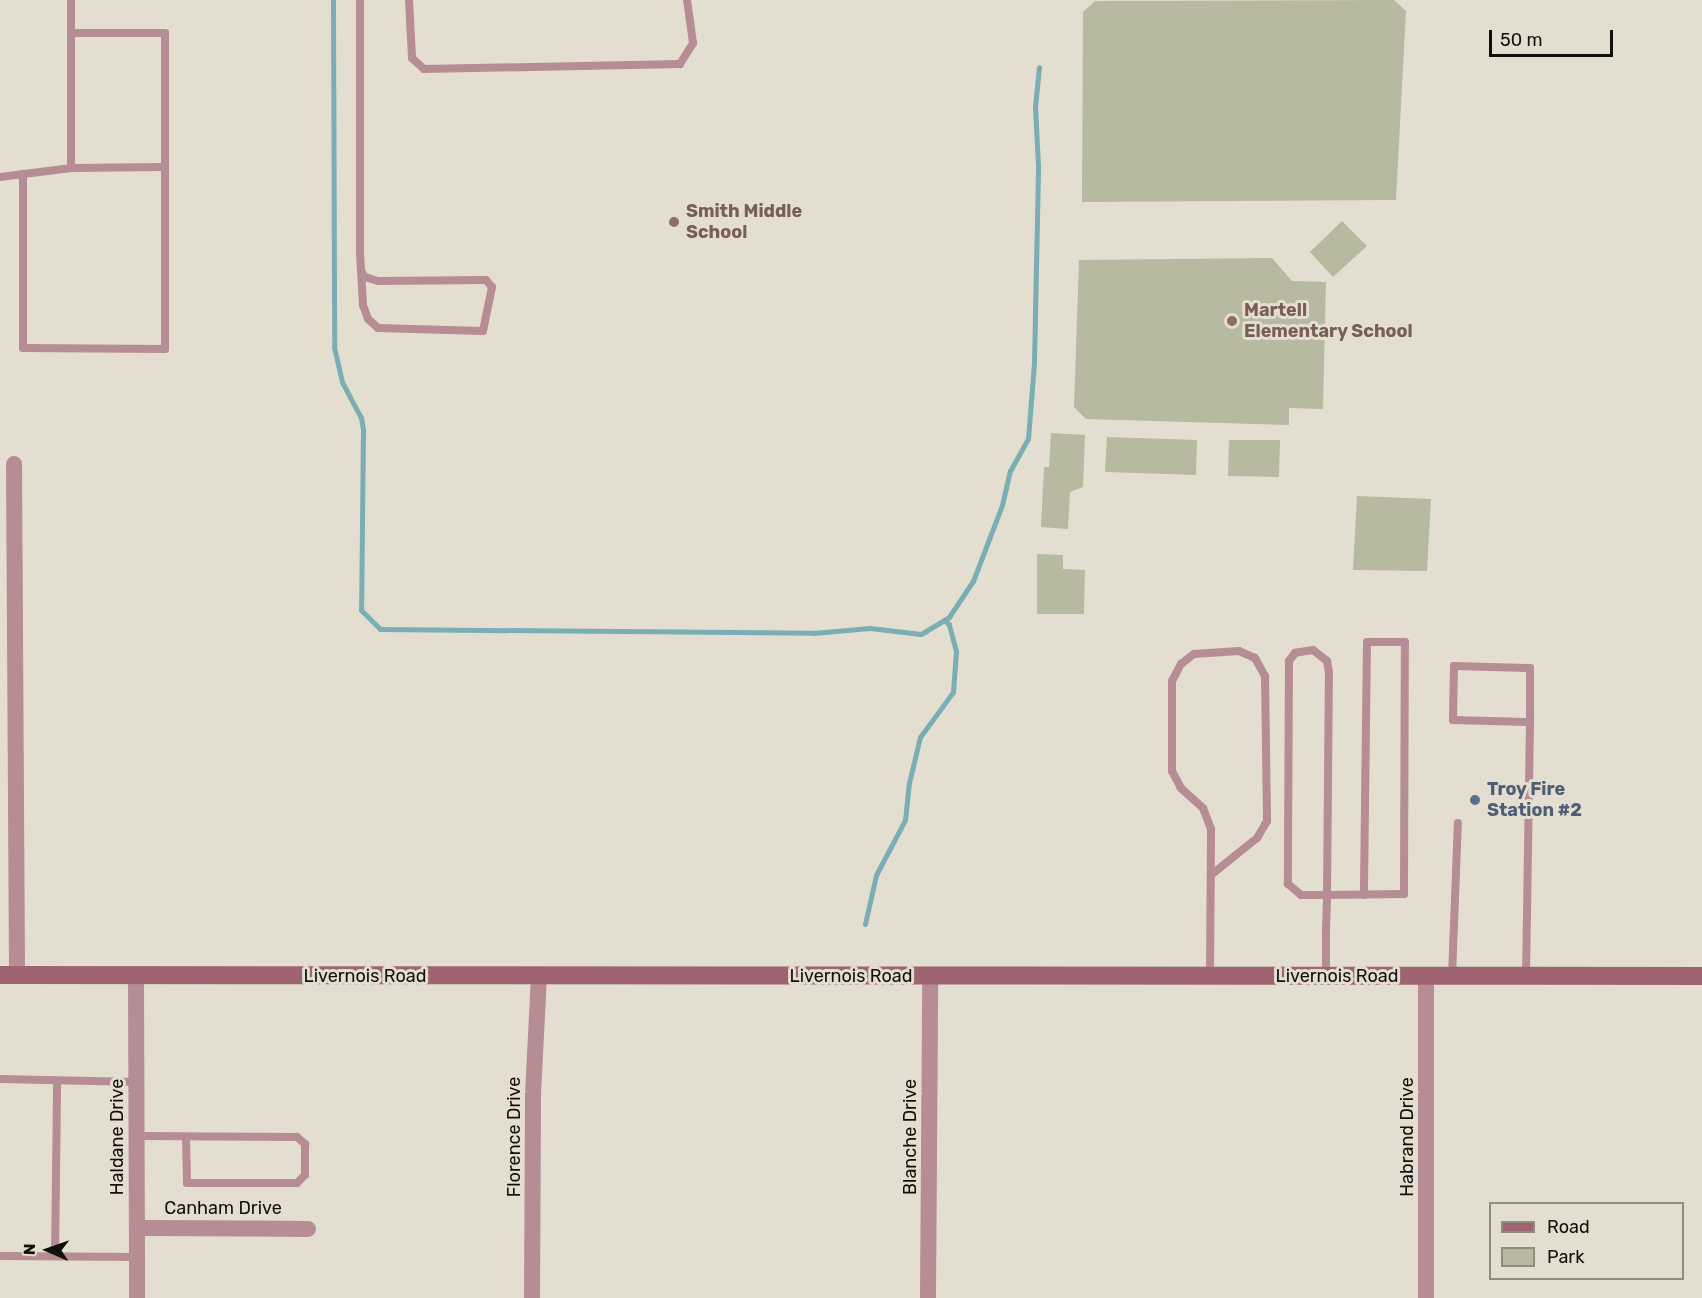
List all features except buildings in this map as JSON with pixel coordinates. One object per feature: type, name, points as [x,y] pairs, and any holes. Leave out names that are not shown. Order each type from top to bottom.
[{"type":"main road","name":"Livernois Road","points":[[8,975],[1702,976]]},
{"type":"street","points":[[8,975],[14,464]]},
{"type":"street","name":"Haldane Drive","points":[[136,975],[137,1298]]},
{"type":"street","name":"Florence Drive","points":[[532,1298],[533,1094],[539,976]]},
{"type":"street","name":"Blanche Drive","points":[[928,1298],[930,976]]},
{"type":"street","name":"Habrand Drive","points":[[1426,976],[1426,1298]]},
{"type":"street","name":"Canham Drive","points":[[137,1228],[308,1229]]},
{"type":"lane","points":[[71,0],[71,168]]},
{"type":"lane","points":[[360,0],[361,271],[363,305],[368,320],[378,328],[483,331],[492,286],[486,280],[378,281],[365,277],[361,271]]},
{"type":"lane","points":[[409,0],[412,58],[424,69],[680,64],[693,43],[687,0]]},
{"type":"lane","points":[[23,174],[23,348],[165,349],[165,33],[70,33]]},
{"type":"lane","points":[[0,177],[71,168],[164,167]]},
{"type":"lane","points":[[1326,976],[1327,895],[1329,673],[1322,654],[1303,650],[1289,661],[1288,884],[1301,895],[1327,895],[1364,894],[1404,894],[1405,642],[1367,642],[1364,894]]},
{"type":"lane","points":[[1210,976],[1212,873],[1207,819],[1172,771],[1172,681],[1180,664],[1194,654],[1239,651],[1256,658],[1265,676],[1267,821],[1257,838],[1212,873]]},
{"type":"lane","points":[[1526,976],[1530,722],[1530,668],[1454,666],[1453,720],[1530,722]]},
{"type":"lane","points":[[1452,976],[1458,824]]},
{"type":"lane","points":[[0,1079],[137,1082]]},
{"type":"lane","points":[[55,1256],[57,1081]]},
{"type":"lane","points":[[137,1136],[297,1137],[305,1144],[305,1175],[297,1183],[187,1183],[186,1137]]},
{"type":"lane","points":[[0,1256],[136,1257]]},
{"type":"green space","points":[[1394,0],[1406,11],[1396,200],[1082,202],[1083,12],[1095,1]]},
{"type":"green space","points":[[1342,221],[1367,246],[1333,277],[1310,252]]},
{"type":"green space","points":[[1272,258],[1292,281],[1326,282],[1323,409],[1289,408],[1289,425],[1086,419],[1074,407],[1079,260]]},
{"type":"green space","points":[[1051,433],[1085,435],[1083,487],[1070,492],[1068,529],[1041,527],[1044,467],[1049,467]]},
{"type":"green space","points":[[1107,437],[1197,440],[1196,475],[1105,472]]},
{"type":"green space","points":[[1229,440],[1280,440],[1279,477],[1228,476]]},
{"type":"green space","points":[[1357,496],[1431,499],[1427,571],[1353,570]]},
{"type":"green space","points":[[1037,554],[1063,555],[1063,569],[1085,570],[1084,614],[1037,614]]},
{"type":"waterway","points":[[333,0],[334,347],[342,382],[361,417],[363,430],[361,610],[380,629],[813,633],[870,628],[921,634],[949,617],[973,581],[1002,505],[1010,471],[1028,439],[1034,362],[1038,166],[1035,107],[1039,67]]},
{"type":"waterway","points":[[865,924],[876,875],[905,820],[909,783],[920,737],[953,692],[956,651],[949,624],[945,621]]},
{"type":"place","name":"Smith Middle School","points":[[674,222]]},
{"type":"place","name":"Martell Elementary School","points":[[1232,321]]},
{"type":"place","name":"Troy Fire Station #2","points":[[1475,800]]}]
